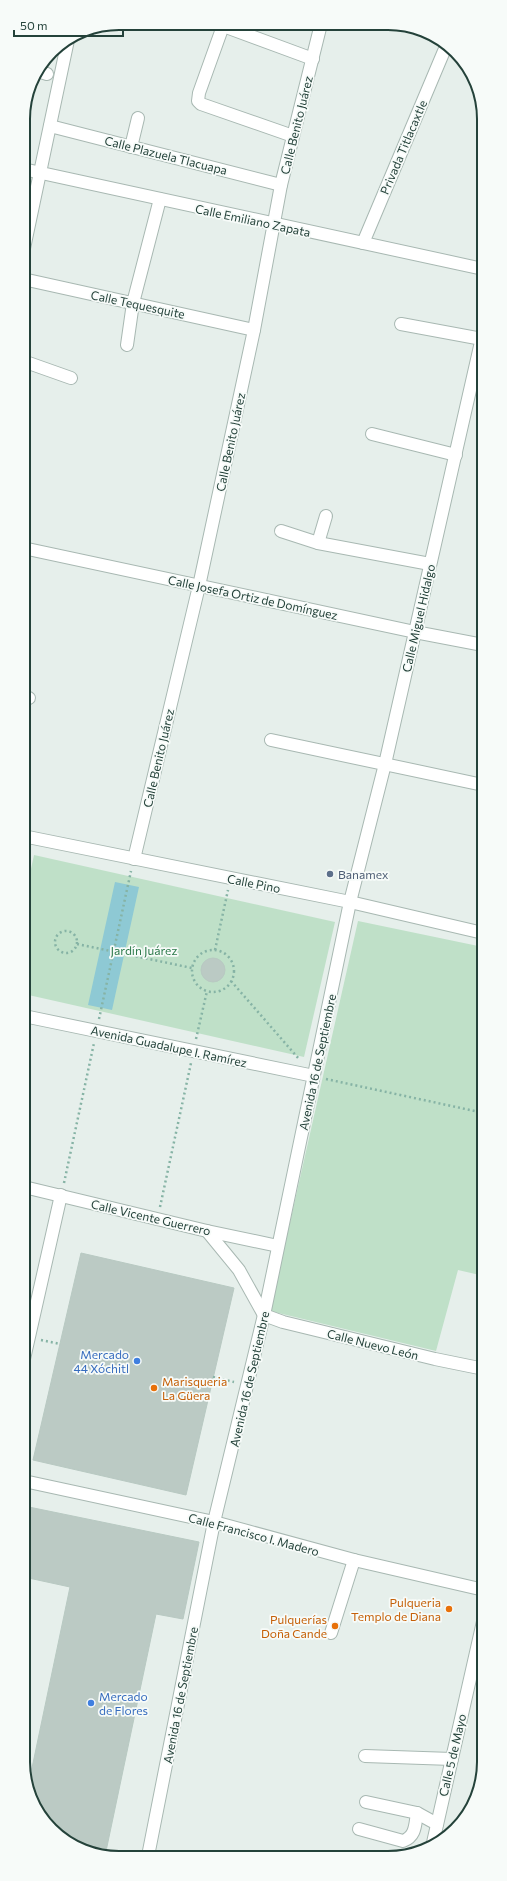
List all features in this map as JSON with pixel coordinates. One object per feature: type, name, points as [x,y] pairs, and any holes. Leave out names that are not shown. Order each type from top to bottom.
[{"type":"street","points":[[219,30],[198,93],[198,101],[201,104],[293,136]]},
{"type":"street","points":[[235,30],[313,59]]},
{"type":"street","name":"Calle Benito Juárez","points":[[134,859],[199,586],[254,330],[281,185],[320,30]]},
{"type":"street","points":[[30,218],[67,47]]},
{"type":"street","name":"Privada Titlacaxtle","points":[[363,244],[444,51]]},
{"type":"street","points":[[132,146],[138,118]]},
{"type":"street","name":"Calle Plazuela Tlacuapa","points":[[50,126],[281,185]]},
{"type":"street","name":"Calle Emiliano Zapata","points":[[30,171],[477,268]]},
{"type":"street","points":[[127,345],[133,304],[160,200]]},
{"type":"street","name":"Calle Tequesquite","points":[[30,281],[254,330]]},
{"type":"street","points":[[401,324],[477,335]]},
{"type":"street","name":"Calle Miguel Hidalgo","points":[[350,902],[385,764],[477,362]]},
{"type":"street","points":[[30,363],[71,378]]},
{"type":"street","points":[[372,434],[456,455]]},
{"type":"street","points":[[318,543],[326,516]]},
{"type":"street","points":[[281,531],[318,543],[430,564]]},
{"type":"street","name":"Calle Josefa Ortiz de Domínguez","points":[[30,550],[415,632],[477,644]]},
{"type":"street","points":[[271,740],[477,784]]},
{"type":"street","name":"Calle Pino","points":[[30,837],[350,902],[477,932]]},
{"type":"street","name":"Avenida 16 de Septiembre","points":[[149,1851],[214,1522],[264,1315],[350,902]]},
{"type":"street","name":"Avenida Guadalupe I. Ramírez","points":[[30,1017],[314,1076]]},
{"type":"street","name":"Calle Vicente Guerrero","points":[[30,1188],[208,1231],[278,1246]]},
{"type":"street","points":[[30,1333],[61,1195]]},
{"type":"street","points":[[208,1231],[238,1270],[264,1315]]},
{"type":"street","name":"Calle Nuevo León","points":[[264,1315],[283,1322],[477,1367]]},
{"type":"street","name":"Calle Francisco I. Madero","points":[[30,1482],[214,1522],[354,1560],[477,1588]]},
{"type":"street","points":[[331,1633],[354,1560]]},
{"type":"street","name":"Calle 5 de Mayo","points":[[434,1838],[477,1648]]},
{"type":"street","points":[[365,1756],[452,1759]]},
{"type":"street","points":[[366,1802],[417,1813],[437,1824]]},
{"type":"street","points":[[359,1829],[403,1841],[410,1838],[414,1832],[417,1813]]},
{"type":"path","points":[[215,950],[230,878]]},
{"type":"path","points":[[68,932],[76,938],[77,944],[73,950],[63,953],[57,948],[56,941],[61,933],[68,932]]},
{"type":"path","points":[[77,944],[192,968]]},
{"type":"path","points":[[215,950],[222,952],[231,961],[233,974],[231,981],[221,990],[207,990],[196,983],[192,968],[197,957],[202,953],[215,950]]},
{"type":"path","points":[[231,981],[314,1076],[477,1111]]},
{"type":"path","points":[[157,1219],[207,990]]},
{"type":"path","points":[[30,1337],[60,1344]]},
{"type":"path","points":[[213,1378],[247,1385]]},
{"type":"green space","name":"Jardín Juárez","points":[[34,855],[335,922],[304,1057],[30,995],[30,873]]},
{"type":"green space","points":[[358,921],[477,946],[477,1274],[458,1270],[436,1351],[270,1311]]},
{"type":"water","points":[[115,882],[139,887],[112,1010],[88,1005]]},
{"type":"building","points":[[213,958],[221,962],[225,970],[221,978],[213,982],[205,978],[201,970],[205,962]]},
{"type":"building","name":"Mercado 44 Xóchitl","points":[[81,1253],[234,1288],[186,1495],[33,1460]]},
{"type":"building","name":"Mercado de Flores","points":[[30,1507],[199,1542],[183,1619],[156,1614],[106,1850],[80,1842],[56,1825],[48,1816],[39,1801],[33,1785],[31,1773],[70,1587],[30,1578]]},
{"type":"place","name":"Banamex","points":[[330,874]]},
{"type":"place","name":"Mercado 44 Xóchitl","points":[[137,1361]]},
{"type":"place","name":"Marisqueria La Güera","points":[[154,1388]]},
{"type":"place","name":"Pulqueria Templo de Diana","points":[[449,1609]]},
{"type":"place","name":"Pulquerías Doña Cande","points":[[335,1626]]},
{"type":"place","name":"Mercado de Flores","points":[[91,1703]]}]
